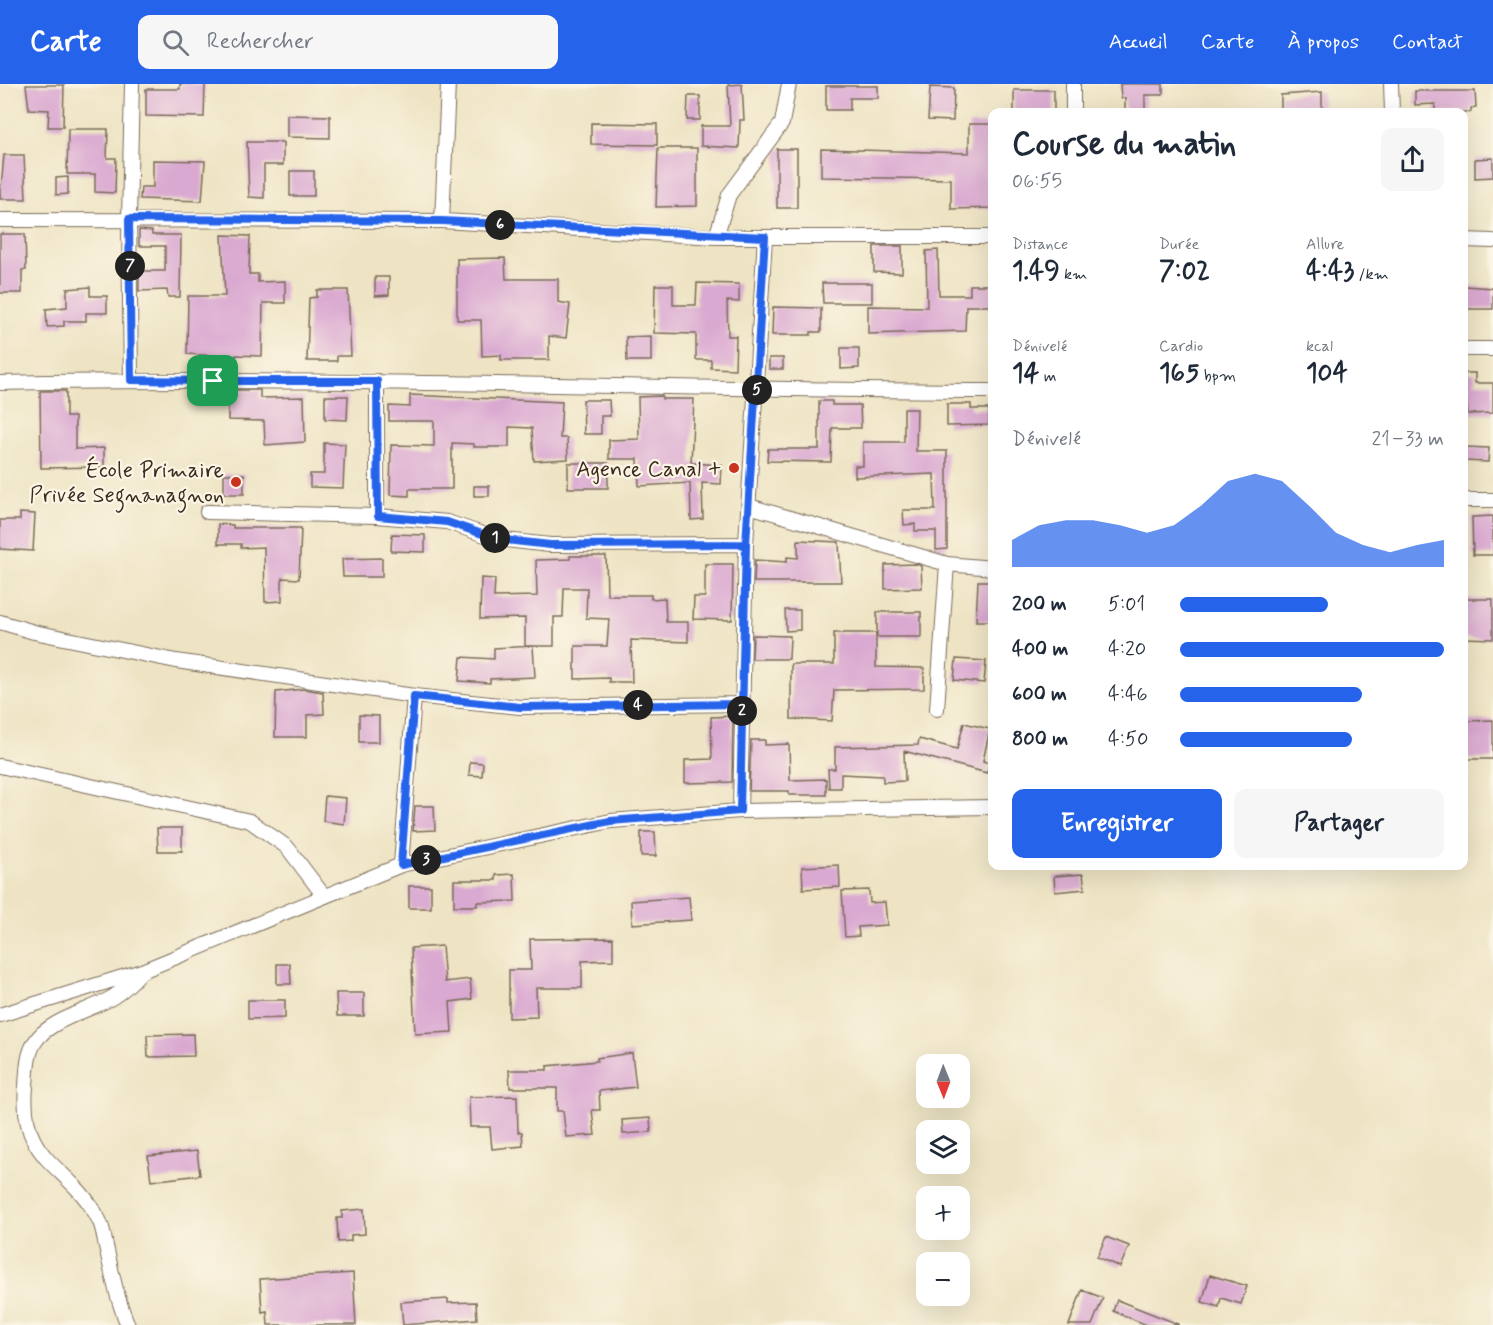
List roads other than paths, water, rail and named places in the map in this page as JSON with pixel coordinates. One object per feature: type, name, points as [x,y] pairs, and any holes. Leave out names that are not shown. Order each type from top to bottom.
[{"type":"street","points":[[131,380],[129,219],[132,84]]},
{"type":"street","points":[[442,221],[448,84]]},
{"type":"street","points":[[716,237],[729,195],[782,123],[789,84]]},
{"type":"street","points":[[1072,84],[1073,108]]},
{"type":"street","points":[[1391,84],[1392,108]]},
{"type":"street","points":[[0,220],[442,221],[716,237],[988,237]]},
{"type":"street","points":[[740,811],[746,544],[765,237]]},
{"type":"street","points":[[1468,240],[1493,240]]},
{"type":"street","points":[[1468,349],[1493,349]]},
{"type":"street","points":[[0,383],[131,380],[377,381],[757,391],[988,392]]},
{"type":"street","points":[[377,381],[378,516]]},
{"type":"street","points":[[1468,500],[1493,500]]},
{"type":"street","points":[[749,506],[947,564],[988,568]]},
{"type":"street","points":[[207,512],[378,516],[447,522],[497,539],[550,545],[746,544]]},
{"type":"street","points":[[937,709],[947,564]]},
{"type":"street","points":[[0,622],[34,632],[176,661],[414,696],[520,707],[742,704]]},
{"type":"street","points":[[401,865],[414,696]]},
{"type":"street","points":[[0,766],[250,820],[286,846],[324,896]]},
{"type":"street","points":[[0,1016],[142,971],[401,865],[610,821],[740,811],[988,807]]},
{"type":"street","points":[[128,1325],[119,1304],[100,1220],[80,1193],[46,1158],[30,1136],[24,1111],[27,1064],[35,1041],[51,1027],[111,998],[126,988],[142,971]]},
{"type":"place","name":"Agence Canal +","points":[[734,468]]},
{"type":"place","name":"École Primaire Privée Segnanagnon","points":[[236,482]]}]
